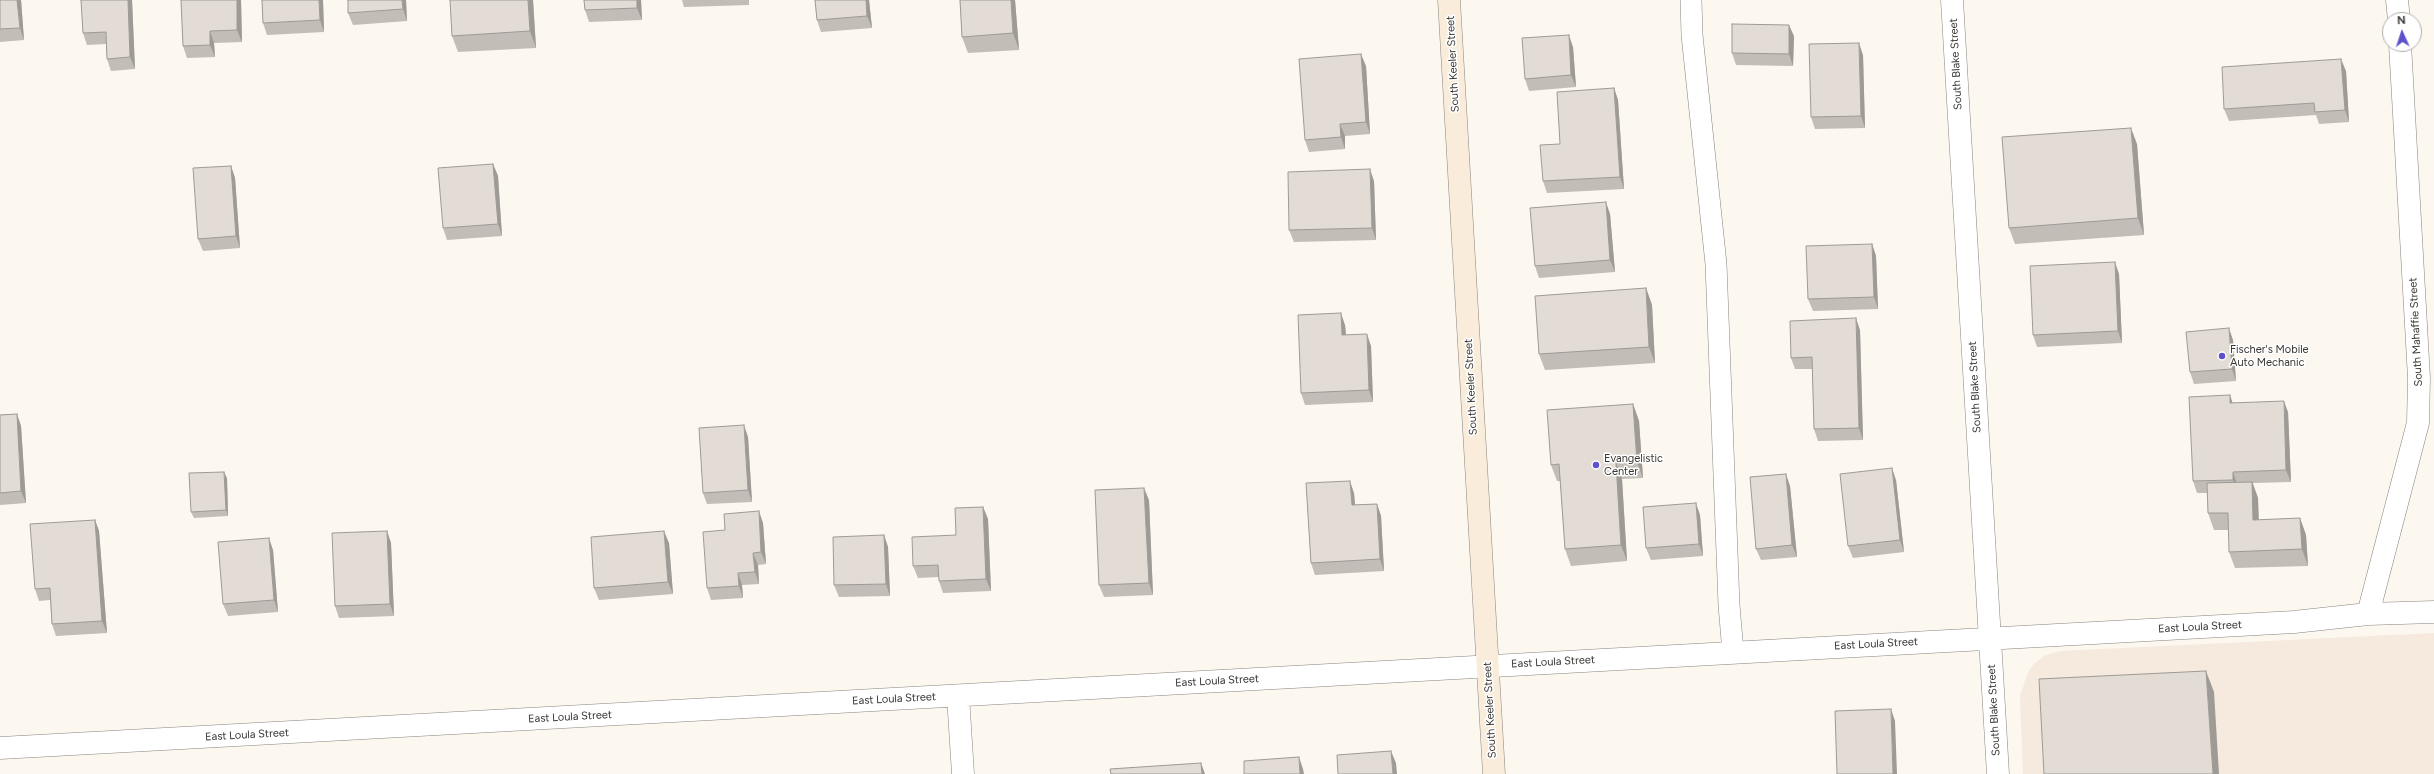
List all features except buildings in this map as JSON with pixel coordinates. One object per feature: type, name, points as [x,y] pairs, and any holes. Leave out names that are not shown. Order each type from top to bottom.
[{"type":"street","name":"South Keeler Street","points":[[1449,0],[1494,774]]},
{"type":"street","name":"South Blake Street","points":[[1952,0],[1998,774]]},
{"type":"street","points":[[2397,0],[2398,12]]},
{"type":"street","name":"South Mahaffie Street","points":[[2368,614],[2418,423],[2419,378],[2400,52]]},
{"type":"street","name":"East Loula Street","points":[[0,748],[958,696],[1488,665],[2294,622],[2368,614],[2434,612]]},
{"type":"street","points":[[958,696],[963,774]]},
{"type":"lane","points":[[1691,0],[1692,35],[1716,264],[1729,605],[1733,652]]},
{"type":"shaded area","points":[[2434,633],[2434,774],[2023,774],[2020,696],[2028,672],[2034,664],[2044,656],[2060,651]]},
{"type":"place","name":"Fischer's Mobile Auto Mechanic","points":[[2222,356]]},
{"type":"place","name":"Evangelistic Center","points":[[1596,465]]}]
